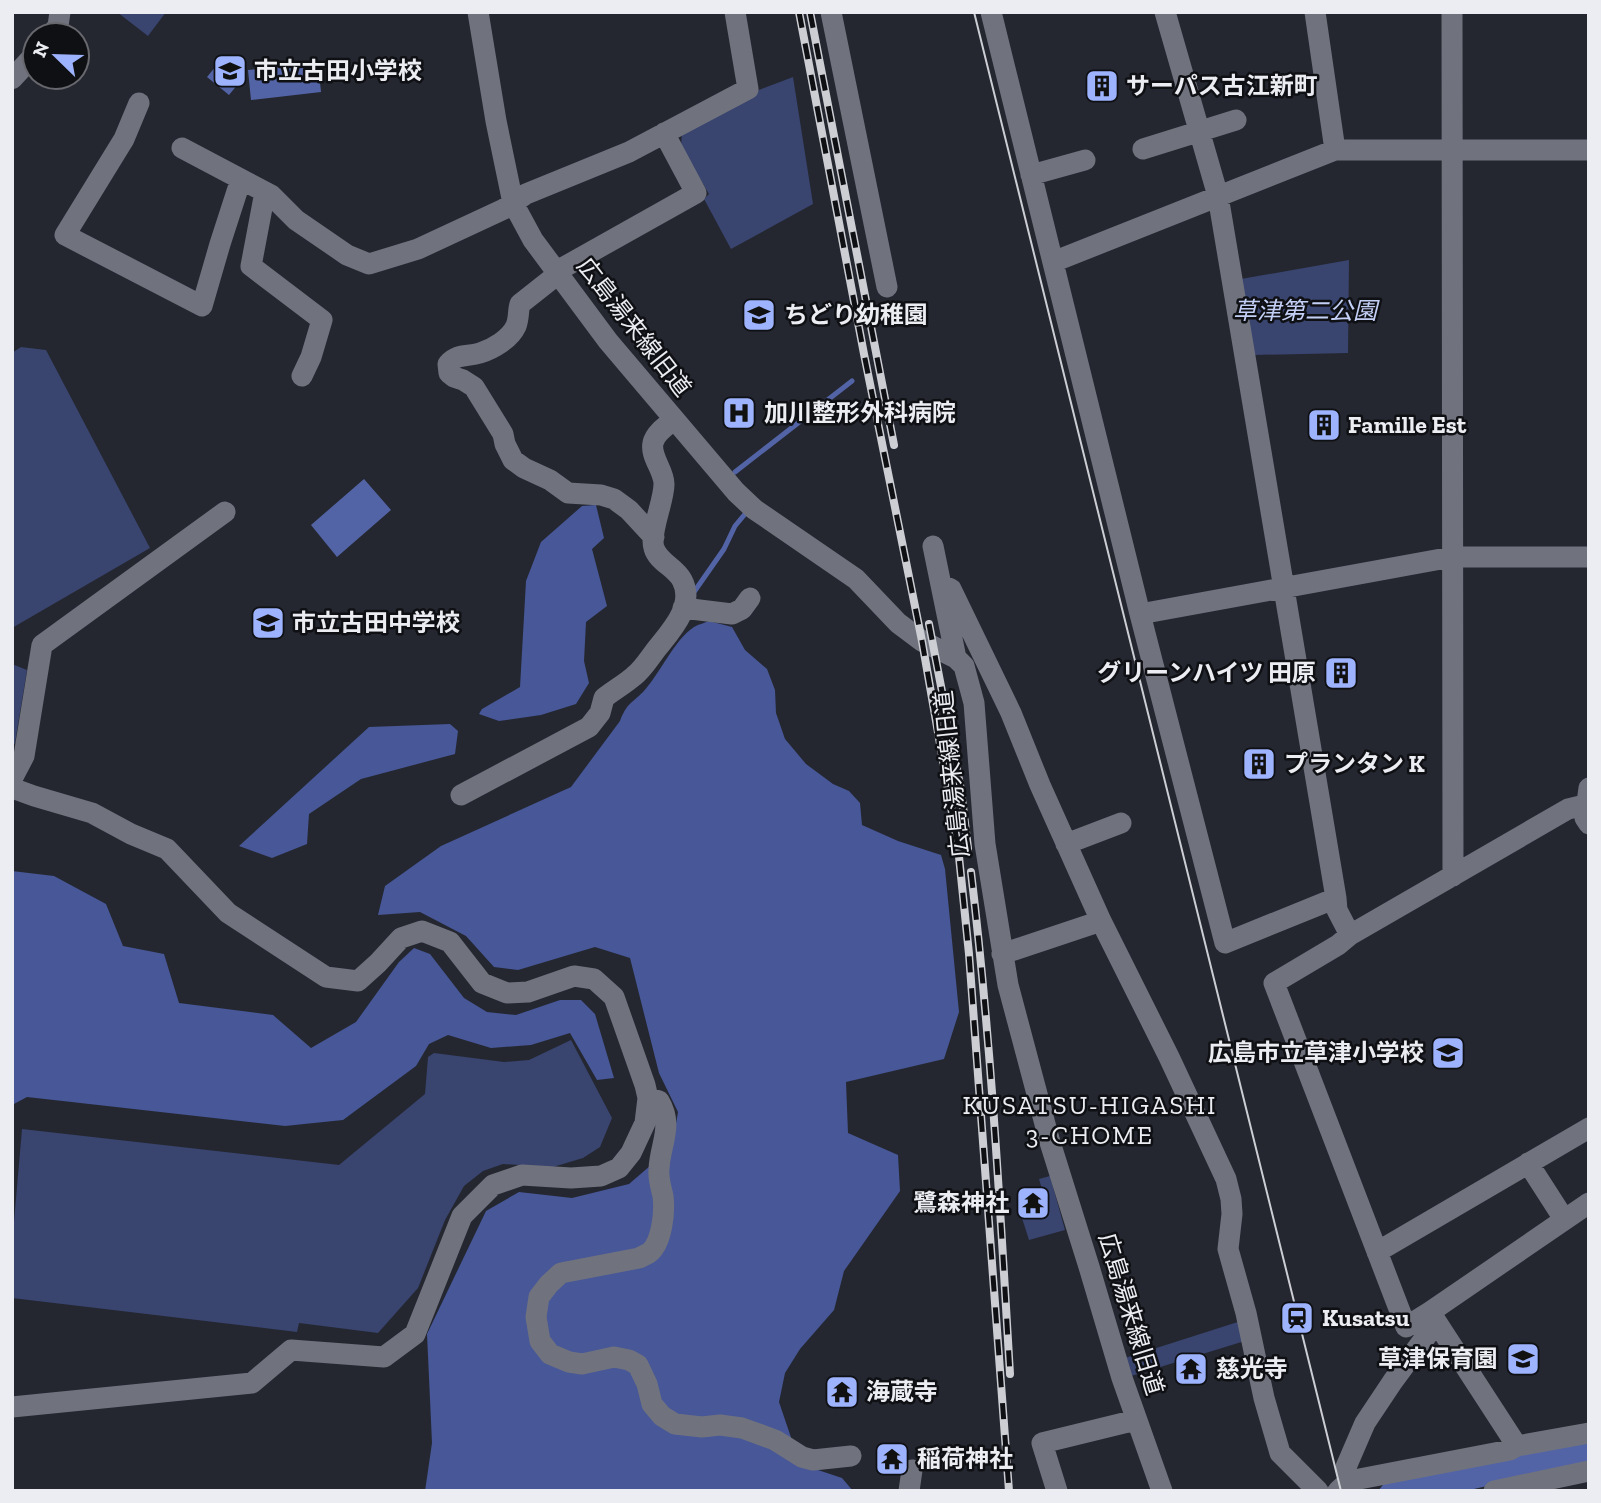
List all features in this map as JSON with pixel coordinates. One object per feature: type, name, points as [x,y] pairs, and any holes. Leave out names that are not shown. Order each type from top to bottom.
[{"type":"street","name":"広島湯来線旧道","points":[[478,12],[513,203],[533,240],[608,341],[736,492],[754,509],[856,579],[898,623],[922,641],[956,658],[964,666],[974,704],[985,844],[1008,985],[1049,1139],[1136,1420],[1162,1491]]},
{"type":"street","points":[[182,148],[271,195],[296,220],[347,255],[369,264],[418,249],[504,209],[526,194],[629,152],[748,89],[735,12]]},
{"type":"street","points":[[831,12],[887,287]]},
{"type":"street","points":[[1165,12],[1218,196],[1337,910],[1349,935]]},
{"type":"street","points":[[1314,12],[1335,150]]},
{"type":"street","points":[[1452,12],[1453,876]]},
{"type":"street","points":[[997,14],[1031,175],[1225,943],[1336,898]]},
{"type":"street","points":[[139,103],[124,139],[65,235],[202,306],[241,179]]},
{"type":"street","points":[[1143,149],[1236,120]]},
{"type":"street","points":[[654,537],[629,510],[614,499],[601,495],[568,493],[544,476],[513,460],[503,434],[474,387],[449,373],[448,364],[453,358],[477,354],[500,343],[516,326],[520,303],[558,273],[696,193],[664,133]]},
{"type":"street","points":[[1053,262],[1335,150],[1589,150]]},
{"type":"street","points":[[1031,175],[1085,159]]},
{"type":"street","points":[[265,192],[251,267],[322,320],[312,357],[302,376]]},
{"type":"street","points":[[445,343],[474,350],[477,354]]},
{"type":"street","points":[[461,795],[589,727],[600,713],[604,698],[637,675],[678,622],[685,597],[682,580],[662,561],[654,548],[664,486],[653,443],[660,431],[674,419]]},
{"type":"street","points":[[12,779],[24,756],[42,645],[225,512]]},
{"type":"street","points":[[933,546],[956,658]]},
{"type":"street","points":[[1140,614],[1452,557],[1589,557]]},
{"type":"street","points":[[942,585],[951,589],[999,688],[1101,921],[1226,1178],[1232,1214],[1228,1249],[1280,1454],[1318,1491]]},
{"type":"street","points":[[683,608],[732,614],[742,609],[750,598]]},
{"type":"street","points":[[12,788],[92,813],[167,849],[228,913],[326,977],[358,981],[401,938],[422,931],[450,942],[482,982],[507,993],[528,992],[574,976],[594,979],[614,997],[648,1098],[645,1123],[639,1138],[619,1168],[601,1176],[571,1178],[522,1175],[493,1185],[462,1216],[415,1334],[384,1357],[290,1350],[252,1383],[12,1407]]},
{"type":"street","points":[[1588,805],[1568,809],[1349,935],[1338,945],[1274,983],[1405,1327],[1589,1203]]},
{"type":"street","points":[[1066,844],[1121,823]]},
{"type":"street","points":[[1002,954],[1101,921]]},
{"type":"street","points":[[648,1098],[659,1101],[666,1119],[659,1172],[664,1206],[663,1222],[658,1236],[648,1254],[639,1258],[561,1273],[539,1297],[536,1317],[540,1340],[550,1354],[569,1362],[582,1364],[614,1357],[629,1360],[638,1366],[647,1384],[652,1404],[662,1416],[675,1424],[742,1428],[775,1440],[802,1457],[813,1460],[851,1456]]},
{"type":"street","points":[[1377,1252],[1589,1128]]},
{"type":"street","points":[[1528,1163],[1564,1219]]},
{"type":"street","points":[[1430,1312],[1517,1446]]},
{"type":"street","points":[[1430,1312],[1427,1335],[1364,1423],[1346,1467],[1343,1486],[1510,1450],[1517,1446],[1589,1433]]},
{"type":"street","points":[[1057,1491],[1042,1443],[1136,1420]]},
{"type":"street","points":[[1494,1491],[1589,1471]]},
{"type":"green space","points":[[117,12],[166,12],[148,36]]},
{"type":"green space","points":[[793,77],[813,204],[731,249],[704,199],[709,194],[681,147],[682,133],[751,93]]},
{"type":"green space","name":"草津第二公園","points":[[1349,260],[1348,353],[1253,355],[1241,279]]},
{"type":"green space","points":[[21,347],[46,350],[150,548],[12,628],[12,353]]},
{"type":"green space","points":[[12,664],[27,670],[15,743],[12,746]]},
{"type":"green space","points":[[571,1040],[612,1118],[600,1147],[583,1158],[553,1167],[503,1164],[483,1171],[464,1186],[445,1220],[418,1288],[378,1333],[299,1323],[297,1332],[12,1298],[12,1245],[22,1129],[339,1165],[425,1094],[428,1057],[434,1053],[504,1062],[529,1060]]},
{"type":"green space","points":[[1050,1176],[1065,1230],[1029,1240],[1022,1218],[1048,1210],[1039,1179]]},
{"type":"green space","points":[[1244,1320],[1248,1340],[1131,1376],[1125,1358]]},
{"type":"shaded area","points":[[318,63],[321,92],[251,100],[248,70]]},
{"type":"shaded area","points":[[216,66],[238,84],[229,95],[207,77]]},
{"type":"shaded area","points":[[364,479],[391,510],[337,557],[311,525]]},
{"type":"shaded area","points":[[596,505],[604,538],[592,549],[607,606],[586,622],[584,661],[589,683],[576,704],[541,715],[499,721],[479,714],[482,709],[520,687],[526,581],[541,542],[582,506]]},
{"type":"shaded area","points":[[709,621],[732,627],[745,650],[767,669],[775,690],[776,713],[785,739],[806,764],[833,784],[849,791],[860,803],[862,825],[898,841],[941,855],[945,869],[959,1012],[944,1059],[846,1082],[848,1133],[898,1155],[900,1191],[844,1271],[834,1310],[800,1349],[785,1373],[779,1402],[800,1464],[842,1478],[853,1491],[425,1491],[432,1443],[427,1334],[486,1211],[519,1192],[572,1198],[629,1184],[672,1147],[678,1112],[659,1073],[630,958],[595,947],[518,970],[494,967],[466,936],[420,912],[378,915],[385,886],[441,846],[571,787],[620,721],[627,707],[649,685],[680,640],[694,627]]},
{"type":"shaded area","points":[[450,724],[458,731],[455,754],[361,779],[309,814],[307,844],[272,858],[239,846],[369,727]]},
{"type":"shaded area","points":[[12,871],[54,876],[106,904],[123,946],[164,954],[179,1003],[273,1015],[311,1048],[356,1022],[399,962],[414,948],[430,954],[464,998],[487,1012],[516,1015],[560,1000],[581,1000],[595,1014],[614,1078],[597,1080],[570,1033],[531,1045],[491,1048],[448,1035],[429,1044],[416,1066],[343,1120],[285,1126],[27,1097],[12,1105]]},
{"type":"shaded area","points":[[1589,1440],[1589,1466],[1465,1491],[1378,1491],[1387,1480]]},
{"type":"waterway","points":[[735,472],[852,381]]},
{"type":"waterway","points":[[694,592],[745,514]]},
{"type":"tram line","points":[[974,12],[1341,1491]]},
{"type":"railway","points":[[799,12],[922,641],[958,847],[969,954],[1009,1491]]},
{"type":"railway","points":[[810,12],[894,445]]},
{"type":"railway","points":[[929,624],[961,790],[968,848]]},
{"type":"railway","points":[[971,872],[999,1186],[1010,1374]]},
{"type":"place","name":"市立古田小学校","points":[[230,71]]},
{"type":"place","name":"サーパス古江新町","points":[[1102,86]]},
{"type":"place","name":"ちどり幼稚園","points":[[759,315]]},
{"type":"place","name":"加川整形外科病院","points":[[739,413]]},
{"type":"place","name":"Famille Est","points":[[1324,425]]},
{"type":"place","name":"市立古田中学校","points":[[268,623]]},
{"type":"place","name":"グリーンハイツ 田原","points":[[1341,673]]},
{"type":"place","name":"プランタン K","points":[[1259,764]]},
{"type":"place","name":"広島市立草津小学校","points":[[1448,1053]]},
{"type":"place","name":"鷺森神社","points":[[1033,1203]]},
{"type":"place","name":"Kusatsu","points":[[1297,1318]]},
{"type":"place","name":"草津保育園","points":[[1523,1359]]},
{"type":"place","name":"慈光寺","points":[[1191,1369]]},
{"type":"place","name":"海蔵寺","points":[[842,1392]]},
{"type":"place","name":"稲荷神社","points":[[892,1459]]},
{"type":"district","name":"KUSATSU-HIGASHI 3-CHOME","points":[[1090,1120]]}]
